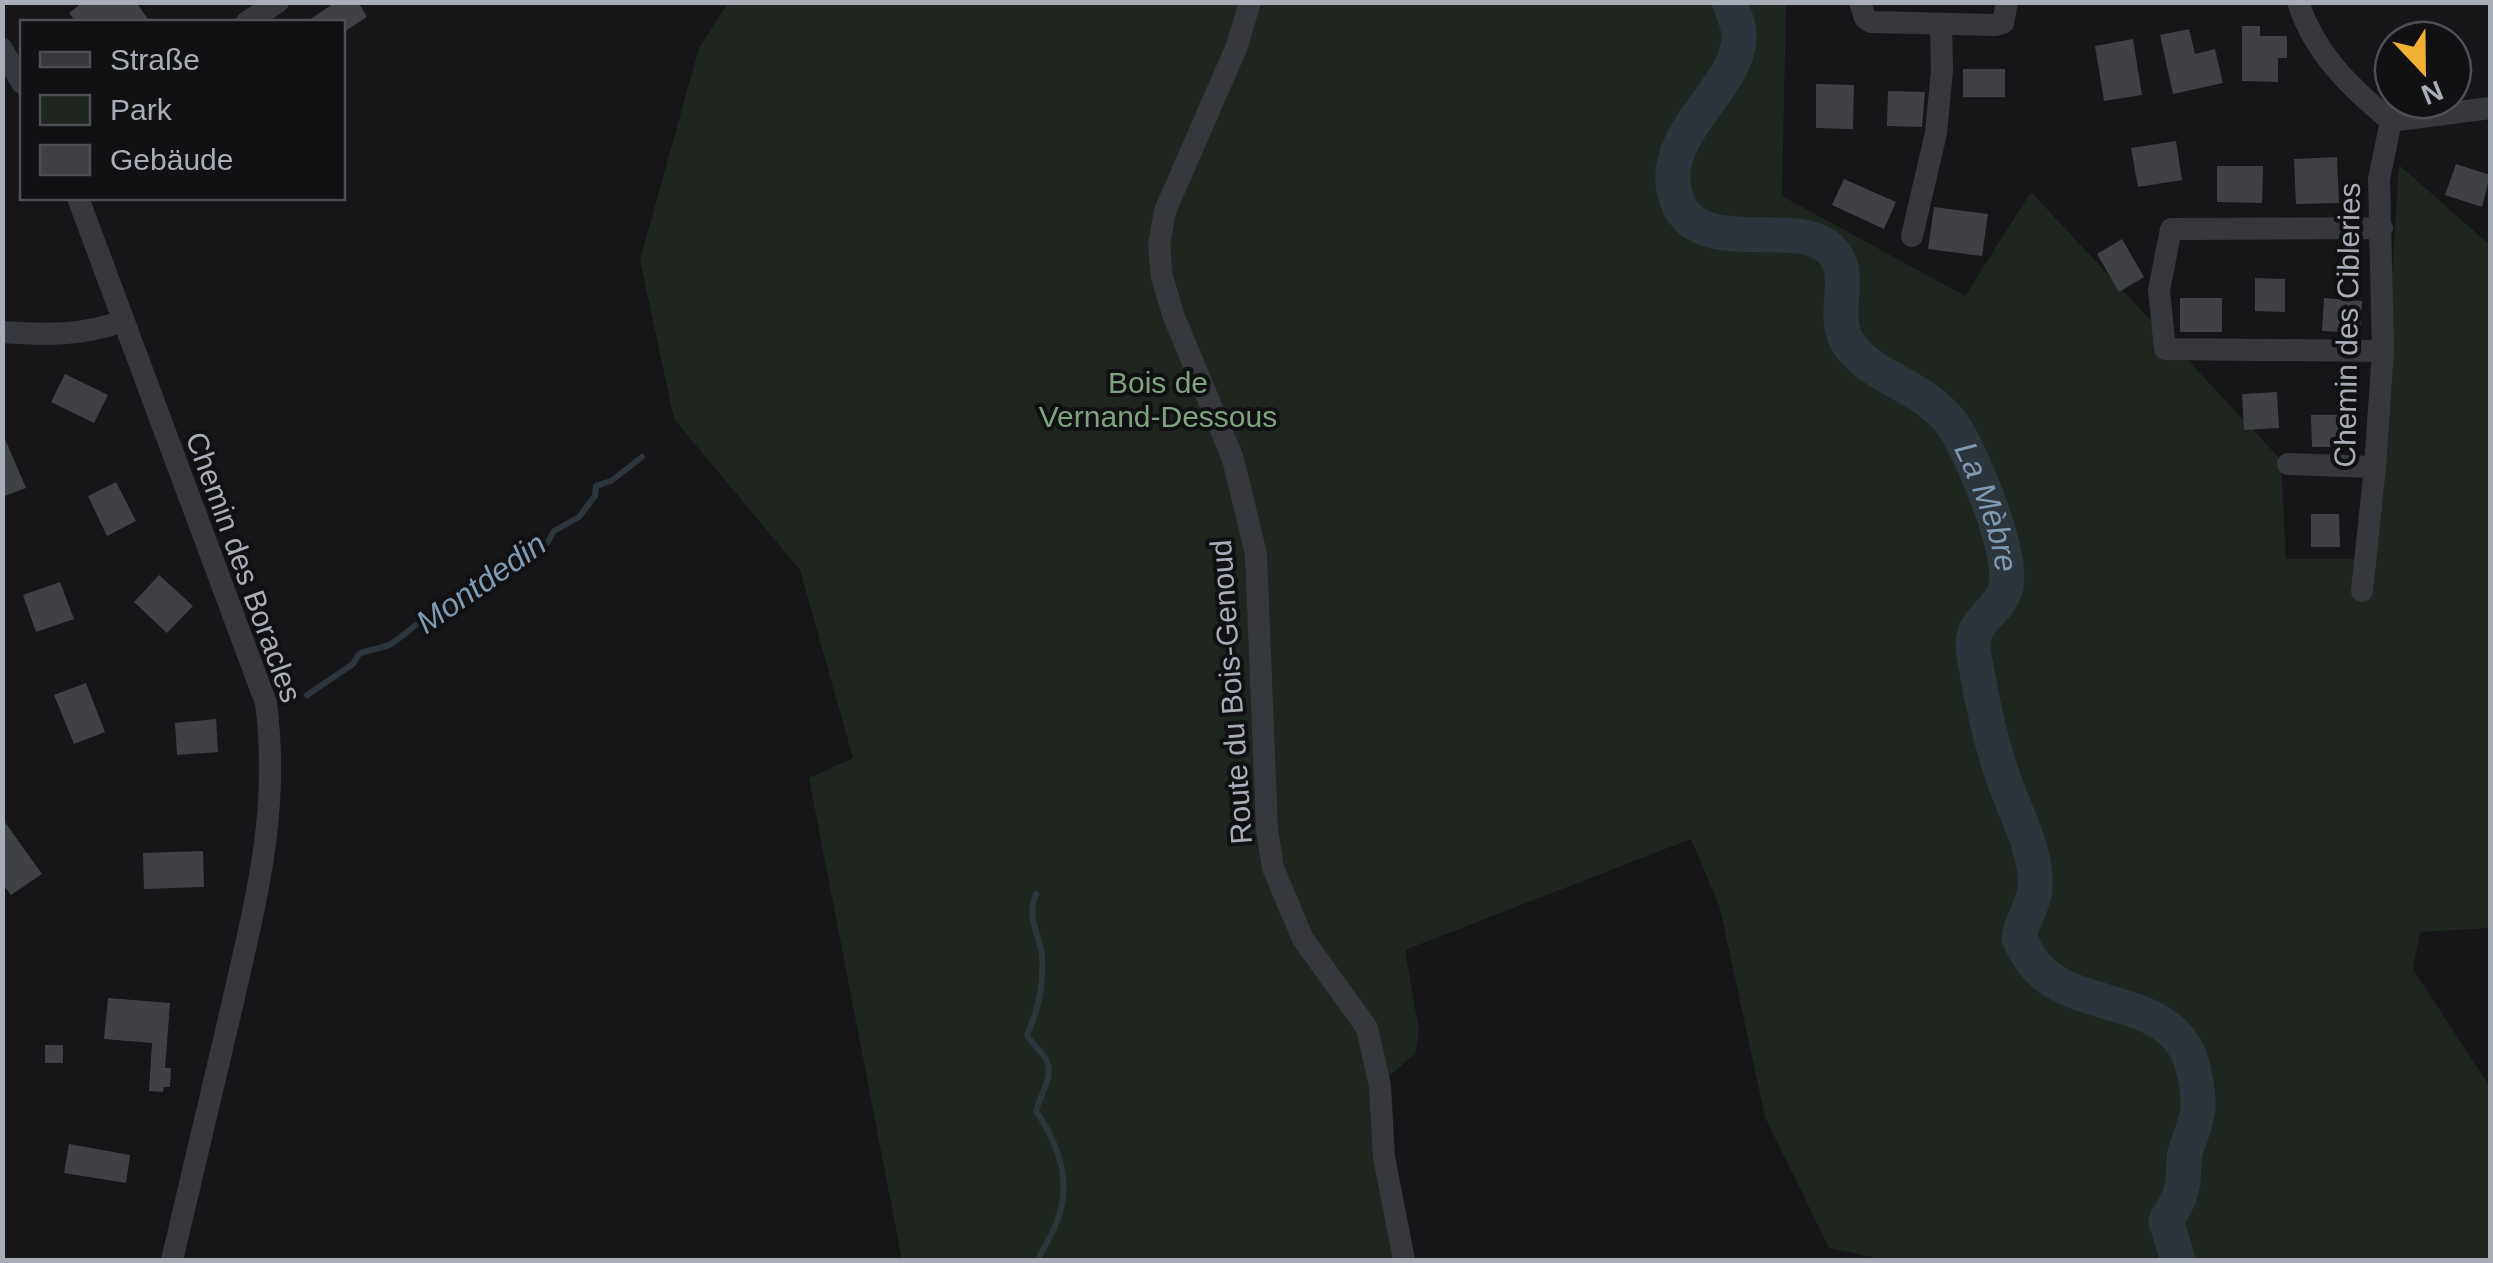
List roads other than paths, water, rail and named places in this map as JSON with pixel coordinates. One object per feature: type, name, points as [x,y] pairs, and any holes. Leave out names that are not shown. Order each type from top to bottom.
[{"type":"street","points":[[250,20],[278,2]]},
{"type":"street","name":"Route du Bois-Genoud","points":[[1250,2],[1237,46],[1165,211],[1159,245],[1162,278],[1174,318],[1233,458],[1253,538],[1259,598],[1267,830],[1273,868],[1304,939],[1367,1028],[1380,1086],[1384,1157],[1404,1260]]},
{"type":"street","points":[[1860,2],[1865,18],[1872,22],[1996,26],[2003,23],[2007,2]]},
{"type":"street","points":[[2298,2],[2306,27],[2322,55],[2391,121],[2490,108]]},
{"type":"street","points":[[1912,236],[1936,133],[1942,70],[1941,24]]},
{"type":"street","points":[[2,49],[20,80]]},
{"type":"street","name":"Chemin des Cibleries","points":[[2362,590],[2383,350],[2379,179],[2391,121]]},
{"type":"street","name":"Chemin des Boracles","points":[[79,200],[266,703],[271,742],[272,788],[265,860],[172,1260]]},
{"type":"street","points":[[2382,228],[2170,229],[2159,290],[2165,348],[2383,350]]},
{"type":"street","points":[[2,332],[86,332],[122,320]]},
{"type":"street","points":[[2288,464],[2375,467]]},
{"type":"waterway","name":"La Mèbre","points":[[1729,2],[1739,34],[1734,59],[1676,158],[1673,180],[1678,203],[1689,219],[1705,228],[1725,233],[1790,235],[1825,245],[1841,266],[1841,318],[1848,343],[1872,366],[1933,404],[1947,417],[1965,447],[1992,511],[2005,557],[2005,590],[1979,626],[1973,643],[1991,738],[2035,873],[2034,895],[2019,938],[2032,962],[2052,980],[2154,1019],[2171,1030],[2184,1046],[2193,1068],[2198,1101],[2181,1191],[2166,1221],[2178,1260]]},
{"type":"waterway","name":"Montdedin","points":[[307,695],[353,664],[359,654],[391,644],[429,616],[453,606],[477,582],[504,572],[523,553],[547,543],[554,531],[579,517],[595,496],[596,486],[611,481],[642,457]]},
{"type":"waterway","points":[[1036,894],[1033,918],[1042,956],[1042,977],[1038,1006],[1027,1035],[1049,1068],[1036,1111],[1052,1138],[1063,1180],[1061,1209],[1038,1260]]},
{"type":"park label","name":"Bois de Vernand-Dessous","points":[[1158,399]]}]
